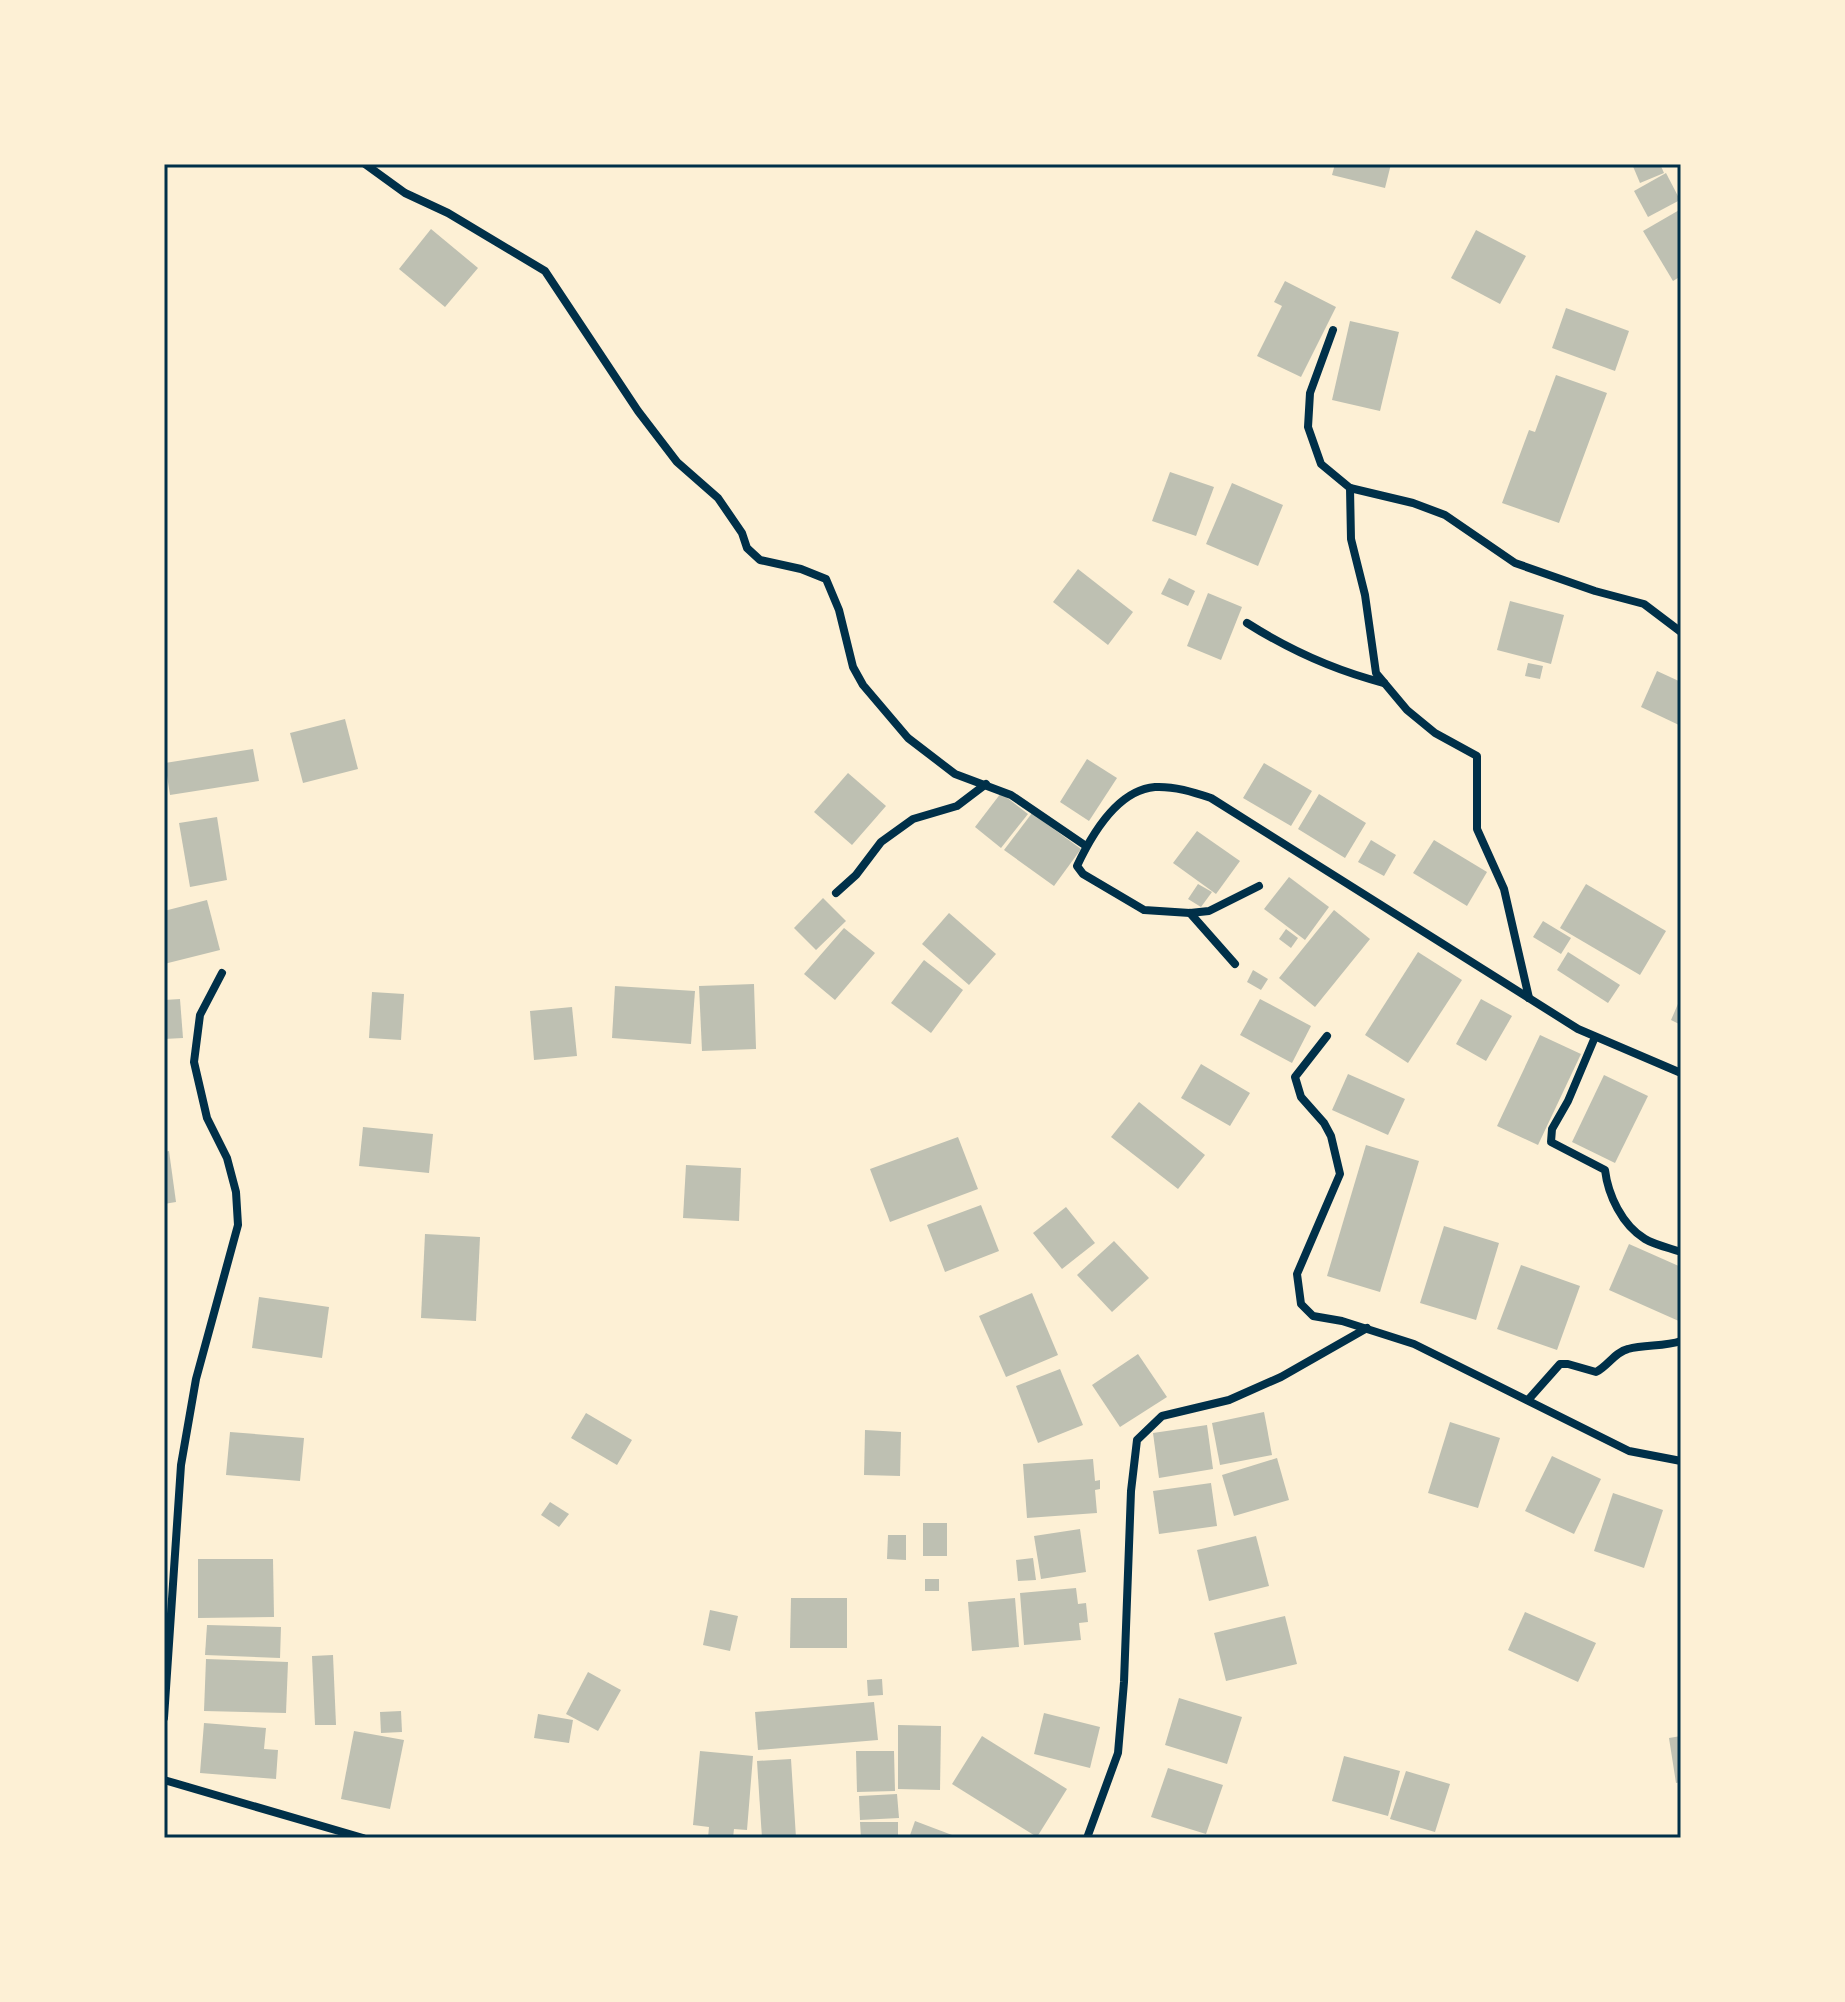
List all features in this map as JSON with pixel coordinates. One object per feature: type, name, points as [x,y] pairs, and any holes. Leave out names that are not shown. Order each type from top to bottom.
[{"type":"street","points":[[365,164],[405,193],[448,213],[545,271],[638,411],[677,462],[718,498],[742,533],[747,548],[760,560],[801,569],[826,579],[839,610],[853,667],[863,685],[908,738],[955,774],[1011,795],[1086,846]]},
{"type":"street","points":[[1333,330],[1310,393],[1308,427],[1321,464],[1350,488],[1413,503],[1445,515],[1515,563],[1595,591],[1644,604],[1681,632]]},
{"type":"street","points":[[1350,488],[1351,539],[1365,595],[1376,673],[1407,710],[1435,733],[1477,756],[1477,829],[1504,889],[1529,999]]},
{"type":"street","points":[[1247,623],[1271,639],[1361,677],[1384,683]]},
{"type":"street","points":[[836,893],[856,875],[881,842],[913,819],[957,806],[986,784]]},
{"type":"street","points":[[1259,886],[1209,911],[1144,910],[1083,874],[1077,866],[1086,846],[1104,821],[1133,794],[1153,787],[1185,789],[1211,798],[1529,999],[1595,1037],[1681,1073]]},
{"type":"street","points":[[1190,913],[1235,964]]},
{"type":"street","points":[[164,1718],[181,1465],[196,1379],[238,1225],[236,1192],[227,1158],[207,1118],[194,1062],[200,1015],[222,973]]},
{"type":"street","points":[[1327,1036],[1295,1077],[1301,1097],[1331,1136],[1340,1174],[1297,1274],[1301,1304],[1313,1316],[1342,1321],[1414,1344],[1629,1451],[1681,1461]]},
{"type":"street","points":[[1595,1037],[1568,1101],[1552,1129],[1551,1142],[1605,1170],[1607,1191],[1623,1217],[1644,1239],[1681,1252]]},
{"type":"street","points":[[1087,1838],[1118,1753],[1124,1682],[1131,1491],[1137,1440],[1162,1416],[1242,1394],[1281,1377],[1367,1328]]},
{"type":"street","points":[[1528,1400],[1560,1364],[1596,1372],[1606,1367],[1618,1353],[1629,1348],[1681,1341]]},
{"type":"street","points":[[164,1780],[363,1838]]},
{"type":"building","points":[[1335,164],[1391,164],[1385,188],[1332,175]]},
{"type":"building","points":[[1632,164],[1660,164],[1664,173],[1640,183]]},
{"type":"building","points":[[1666,173],[1680,200],[1648,217],[1634,191]]},
{"type":"building","points":[[1681,209],[1681,276],[1673,281],[1643,231]]},
{"type":"building","points":[[431,229],[478,268],[445,307],[399,269]]},
{"type":"building","points":[[1476,230],[1526,256],[1500,304],[1451,278]]},
{"type":"building","points":[[1285,281],[1336,307],[1301,377],[1257,356],[1282,306],[1274,302]]},
{"type":"building","points":[[1566,308],[1629,331],[1615,371],[1552,348]]},
{"type":"building","points":[[1350,321],[1399,332],[1380,411],[1332,400]]},
{"type":"building","points":[[1556,375],[1607,393],[1559,523],[1502,503],[1529,430],[1535,432]]},
{"type":"building","points":[[1170,472],[1214,487],[1196,536],[1152,521]]},
{"type":"building","points":[[1232,483],[1283,505],[1258,566],[1206,544]]},
{"type":"building","points":[[1078,569],[1133,612],[1108,645],[1053,602]]},
{"type":"building","points":[[1169,578],[1195,591],[1188,606],[1161,594]]},
{"type":"building","points":[[1208,593],[1242,607],[1221,660],[1187,646]]},
{"type":"building","points":[[1510,601],[1564,615],[1551,664],[1497,650]]},
{"type":"building","points":[[1528,663],[1543,666],[1540,679],[1525,676]]},
{"type":"building","points":[[1657,671],[1681,682],[1681,726],[1641,707]]},
{"type":"building","points":[[345,719],[358,769],[303,783],[290,733]]},
{"type":"building","points":[[253,749],[259,781],[170,795],[165,763]]},
{"type":"building","points":[[1087,759],[1117,778],[1089,821],[1060,802]]},
{"type":"building","points":[[1264,763],[1312,791],[1291,826],[1243,798]]},
{"type":"building","points":[[848,773],[886,806],[852,845],[814,812]]},
{"type":"building","points":[[1001,793],[1028,814],[1001,848],[975,827]]},
{"type":"building","points":[[1319,794],[1366,823],[1345,858],[1298,829]]},
{"type":"building","points":[[1032,813],[1081,849],[1054,886],[1004,850]]},
{"type":"building","points":[[217,817],[227,880],[190,887],[179,823]]},
{"type":"building","points":[[1197,831],[1240,861],[1216,894],[1173,863]]},
{"type":"building","points":[[1371,840],[1396,855],[1384,876],[1358,862]]},
{"type":"building","points":[[1434,840],[1487,872],[1467,906],[1413,873]]},
{"type":"building","points":[[1289,877],[1329,907],[1305,940],[1264,909]]},
{"type":"building","points":[[1198,884],[1212,892],[1201,907],[1188,899]]},
{"type":"building","points":[[1586,884],[1666,931],[1640,975],[1560,928]]},
{"type":"building","points":[[823,898],[846,921],[816,950],[794,928]]},
{"type":"building","points":[[207,900],[220,950],[164,964],[164,911]]},
{"type":"building","points":[[1334,910],[1370,939],[1315,1007],[1279,978]]},
{"type":"building","points":[[949,913],[996,954],[969,985],[922,944]]},
{"type":"building","points":[[1543,921],[1571,938],[1561,954],[1533,937]]},
{"type":"building","points":[[844,928],[875,953],[835,1000],[804,974]]},
{"type":"building","points":[[1286,929],[1298,938],[1291,948],[1279,939]]},
{"type":"building","points":[[1418,952],[1462,980],[1408,1063],[1365,1035]]},
{"type":"building","points":[[1568,952],[1620,985],[1608,1003],[1557,970]]},
{"type":"building","points":[[924,960],[963,990],[931,1033],[891,1003]]},
{"type":"building","points":[[1253,970],[1268,979],[1261,990],[1247,982]]},
{"type":"building","points":[[754,984],[756,1049],[702,1051],[699,986]]},
{"type":"building","points":[[615,986],[695,991],[691,1044],[612,1038]]},
{"type":"building","points":[[372,992],[404,994],[401,1040],[369,1038]]},
{"type":"building","points":[[1681,997],[1681,1025],[1671,1020]]},
{"type":"building","points":[[180,999],[183,1038],[164,1039],[164,1000]]},
{"type":"building","points":[[1260,999],[1311,1026],[1292,1063],[1240,1035]]},
{"type":"building","points":[[1481,999],[1512,1016],[1486,1061],[1456,1044]]},
{"type":"building","points":[[572,1007],[577,1056],[534,1060],[530,1011]]},
{"type":"building","points":[[1540,1035],[1581,1054],[1538,1145],[1497,1126]]},
{"type":"building","points":[[1201,1064],[1250,1093],[1230,1126],[1181,1098]]},
{"type":"building","points":[[1348,1074],[1405,1099],[1388,1135],[1332,1110]]},
{"type":"building","points":[[1604,1075],[1648,1096],[1615,1163],[1572,1142]]},
{"type":"building","points":[[1139,1102],[1205,1155],[1178,1189],[1111,1137]]},
{"type":"building","points":[[363,1127],[433,1134],[429,1173],[359,1166]]},
{"type":"building","points":[[958,1137],[978,1189],[890,1222],[870,1169]]},
{"type":"building","points":[[1366,1145],[1419,1161],[1380,1292],[1327,1276]]},
{"type":"building","points":[[169,1151],[176,1202],[164,1204],[164,1152]]},
{"type":"building","points":[[686,1165],[741,1168],[739,1221],[683,1218]]},
{"type":"building","points":[[981,1205],[999,1251],[945,1272],[927,1225]]},
{"type":"building","points":[[1066,1207],[1095,1243],[1062,1269],[1033,1233]]},
{"type":"building","points":[[1444,1226],[1499,1243],[1476,1320],[1420,1303]]},
{"type":"building","points":[[425,1234],[480,1237],[476,1321],[421,1318]]},
{"type":"building","points":[[1114,1241],[1149,1278],[1112,1312],[1077,1275]]},
{"type":"building","points":[[1629,1244],[1681,1267],[1681,1322],[1609,1290]]},
{"type":"building","points":[[1521,1265],[1580,1286],[1557,1350],[1497,1329]]},
{"type":"building","points":[[1032,1293],[1058,1355],[1006,1377],[979,1316]]},
{"type":"building","points":[[259,1297],[329,1307],[322,1358],[252,1348]]},
{"type":"building","points":[[1138,1354],[1167,1397],[1120,1427],[1092,1385]]},
{"type":"building","points":[[1060,1369],[1083,1425],[1038,1443],[1016,1386]]},
{"type":"building","points":[[1264,1412],[1272,1455],[1220,1465],[1212,1423]]},
{"type":"building","points":[[586,1413],[632,1440],[617,1465],[571,1438]]},
{"type":"building","points":[[1450,1422],[1500,1438],[1478,1508],[1428,1493]]},
{"type":"building","points":[[1207,1425],[1213,1469],[1159,1478],[1153,1433]]},
{"type":"building","points":[[865,1430],[901,1432],[900,1476],[864,1475]]},
{"type":"building","points":[[230,1432],[304,1438],[300,1481],[226,1475]]},
{"type":"building","points":[[1552,1456],[1601,1479],[1574,1534],[1525,1511]]},
{"type":"building","points":[[1277,1458],[1289,1500],[1234,1516],[1222,1475]]},
{"type":"building","points":[[1093,1459],[1095,1481],[1100,1480],[1100,1489],[1095,1490],[1097,1513],[1027,1518],[1023,1464]]},
{"type":"building","points":[[1211,1483],[1217,1526],[1159,1534],[1153,1491]]},
{"type":"building","points":[[1613,1493],[1663,1510],[1644,1568],[1594,1551]]},
{"type":"building","points":[[550,1502],[569,1514],[559,1527],[541,1515]]},
{"type":"building","points":[[923,1523],[947,1523],[947,1556],[923,1556]]},
{"type":"building","points":[[1080,1529],[1086,1572],[1041,1579],[1034,1536]]},
{"type":"building","points":[[888,1535],[906,1535],[906,1560],[887,1559]]},
{"type":"building","points":[[1256,1536],[1269,1586],[1209,1601],[1197,1550]]},
{"type":"building","points":[[1033,1558],[1036,1580],[1018,1581],[1016,1560]]},
{"type":"building","points":[[198,1559],[273,1559],[274,1617],[198,1618]]},
{"type":"building","points":[[925,1579],[939,1579],[939,1591],[925,1591]]},
{"type":"building","points":[[1076,1588],[1078,1604],[1086,1603],[1088,1622],[1079,1623],[1081,1640],[1024,1645],[1020,1593]]},
{"type":"building","points":[[791,1598],[847,1598],[847,1648],[790,1648]]},
{"type":"building","points":[[1015,1598],[1019,1647],[972,1651],[968,1602]]},
{"type":"building","points":[[710,1610],[738,1616],[730,1651],[703,1645]]},
{"type":"building","points":[[1525,1612],[1596,1643],[1578,1682],[1508,1650]]},
{"type":"building","points":[[1285,1616],[1297,1664],[1226,1681],[1214,1633]]},
{"type":"building","points":[[207,1625],[281,1627],[280,1658],[205,1655]]},
{"type":"building","points":[[333,1655],[336,1725],[315,1725],[312,1656]]},
{"type":"building","points":[[206,1659],[288,1662],[286,1713],[204,1711]]},
{"type":"building","points":[[588,1672],[621,1690],[598,1731],[566,1714]]},
{"type":"building","points":[[882,1679],[883,1695],[868,1696],[867,1680]]},
{"type":"building","points":[[1179,1698],[1242,1717],[1227,1764],[1165,1745]]},
{"type":"building","points":[[874,1702],[878,1740],[758,1750],[755,1712]]},
{"type":"building","points":[[401,1711],[402,1732],[381,1733],[380,1712]]},
{"type":"building","points":[[1044,1713],[1100,1727],[1090,1768],[1034,1754]]},
{"type":"building","points":[[538,1714],[573,1720],[569,1743],[534,1738]]},
{"type":"building","points":[[204,1723],[266,1728],[264,1749],[278,1750],[276,1779],[200,1773]]},
{"type":"building","points":[[898,1725],[941,1726],[940,1790],[898,1789]]},
{"type":"building","points":[[354,1731],[404,1740],[390,1809],[341,1799]]},
{"type":"building","points":[[982,1736],[1067,1789],[1037,1837],[952,1784]]},
{"type":"building","points":[[1681,1736],[1681,1782],[1676,1783],[1669,1738]]},
{"type":"building","points":[[700,1751],[753,1756],[747,1830],[734,1829],[733,1838],[708,1838],[709,1827],[693,1825]]},
{"type":"building","points":[[856,1751],[894,1751],[895,1791],[857,1792]]},
{"type":"building","points":[[1344,1756],[1400,1771],[1388,1816],[1332,1801]]},
{"type":"building","points":[[791,1759],[796,1838],[762,1838],[757,1761]]},
{"type":"building","points":[[1168,1768],[1223,1785],[1206,1834],[1151,1817]]},
{"type":"building","points":[[1406,1771],[1450,1784],[1435,1832],[1390,1819]]},
{"type":"building","points":[[897,1794],[899,1818],[860,1820],[859,1796]]},
{"type":"building","points":[[915,1821],[960,1838],[909,1838]]},
{"type":"building","points":[[860,1822],[898,1822],[898,1838],[861,1838]]}]
